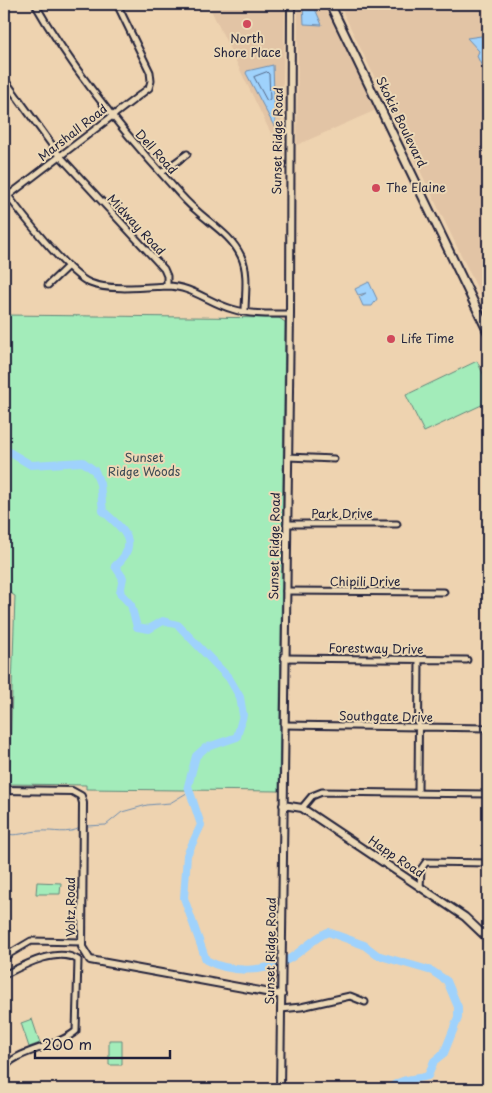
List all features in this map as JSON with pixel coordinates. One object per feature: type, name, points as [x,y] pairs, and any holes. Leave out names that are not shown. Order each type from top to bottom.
[{"type":"main road","name":"Skokie Boulevard","points":[[330,4],[488,332]]},
{"type":"street","name":"Dell Road","points":[[35,4],[64,52],[111,116],[194,209],[226,234],[242,257],[246,284],[245,312]]},
{"type":"street","name":"Marshall Road","points":[[6,198],[149,88],[151,81],[150,72],[117,4]]},
{"type":"street","name":"Sunset Ridge Road","points":[[280,1089],[284,658],[290,314],[291,4]]},
{"type":"street","name":"Midway Road","points":[[4,79],[60,156],[164,269],[167,276],[167,286]]},
{"type":"street","points":[[161,173],[187,154]]},
{"type":"street","points":[[4,190],[6,198],[68,266],[90,283],[105,286],[180,286],[216,303],[245,312],[290,314]]},
{"type":"street","points":[[48,285],[68,266]]},
{"type":"street","points":[[288,457],[334,459]]},
{"type":"street","name":"Park Drive","points":[[287,524],[397,524]]},
{"type":"street","name":"Chipili Drive","points":[[286,591],[444,592]]},
{"type":"street","name":"Forestway Drive","points":[[284,658],[467,660]]},
{"type":"street","points":[[418,793],[419,659]]},
{"type":"street","name":"Southgate Drive","points":[[284,725],[488,728]]},
{"type":"street","name":"Voltz Road","points":[[4,790],[72,791],[81,796],[83,803],[82,942],[85,955]]},
{"type":"street","points":[[302,808],[312,796],[322,792],[488,794]]},
{"type":"street","name":"Happ Road","points":[[283,805],[302,808],[465,917],[487,937]]},
{"type":"street","points":[[420,887],[421,869],[426,862],[488,863]]},
{"type":"street","points":[[4,957],[31,941],[82,942]]},
{"type":"street","points":[[78,960],[85,955],[94,961],[282,995]]},
{"type":"street","points":[[4,975],[48,958],[73,956],[78,960]]},
{"type":"street","points":[[4,1070],[12,1059],[61,1042],[76,1032],[78,960]]},
{"type":"street","points":[[281,1010],[301,1008],[350,996],[365,1002]]},
{"type":"shaded area","points":[[208,4],[285,4],[281,154]]},
{"type":"shaded area","points":[[298,4],[323,4],[376,110],[297,145]]},
{"type":"shaded area","points":[[339,4],[488,4],[488,313],[482,298]]},
{"type":"green space","name":"Sunset Ridge Woods","points":[[4,267],[6,267],[6,315],[279,318],[285,322],[279,791],[86,789],[86,785],[9,784],[15,596],[4,589]]},
{"type":"green space","points":[[477,361],[488,384],[488,402],[424,432],[406,395]]},
{"type":"green space","points":[[37,882],[61,883],[60,894],[36,894]]},
{"type":"green space","points":[[32,1019],[40,1043],[29,1047],[21,1023]]},
{"type":"green space","points":[[109,1040],[122,1040],[122,1065],[109,1065]]},
{"type":"water","points":[[303,4],[313,4],[322,25],[304,24]]},
{"type":"water","points":[[488,35],[488,80],[477,56],[479,51],[467,38]]},
{"type":"water","points":[[273,65],[274,126],[246,73],[247,71]]},
{"type":"water","points":[[369,282],[377,299],[372,306],[363,306],[359,297],[366,293],[358,295],[355,289]]},
{"type":"waterway","points":[[4,449],[31,465],[83,462],[95,471],[100,484],[103,511],[123,530],[127,537],[127,550],[123,558],[115,566],[123,578],[120,593],[131,605],[137,627],[149,629],[163,621],[178,625],[229,678],[240,697],[243,715],[237,737],[205,748],[196,756],[188,786],[201,825],[187,855],[184,898],[206,960],[236,969],[247,970],[269,967],[289,959],[328,932],[364,945],[377,955],[432,971],[447,981],[458,1007],[458,1018],[444,1053],[434,1061],[428,1076],[402,1081],[389,1089]]},
{"type":"waterway","points":[[86,826],[106,825],[122,812],[147,805],[170,803],[190,791]]},
{"type":"waterway","points":[[4,833],[18,835],[35,831],[65,832],[80,828]]},
{"type":"place","name":"North Shore Place","points":[[247,24]]},
{"type":"place","name":"The Elaine","points":[[376,188]]},
{"type":"place","name":"Life Time","points":[[391,339]]}]
